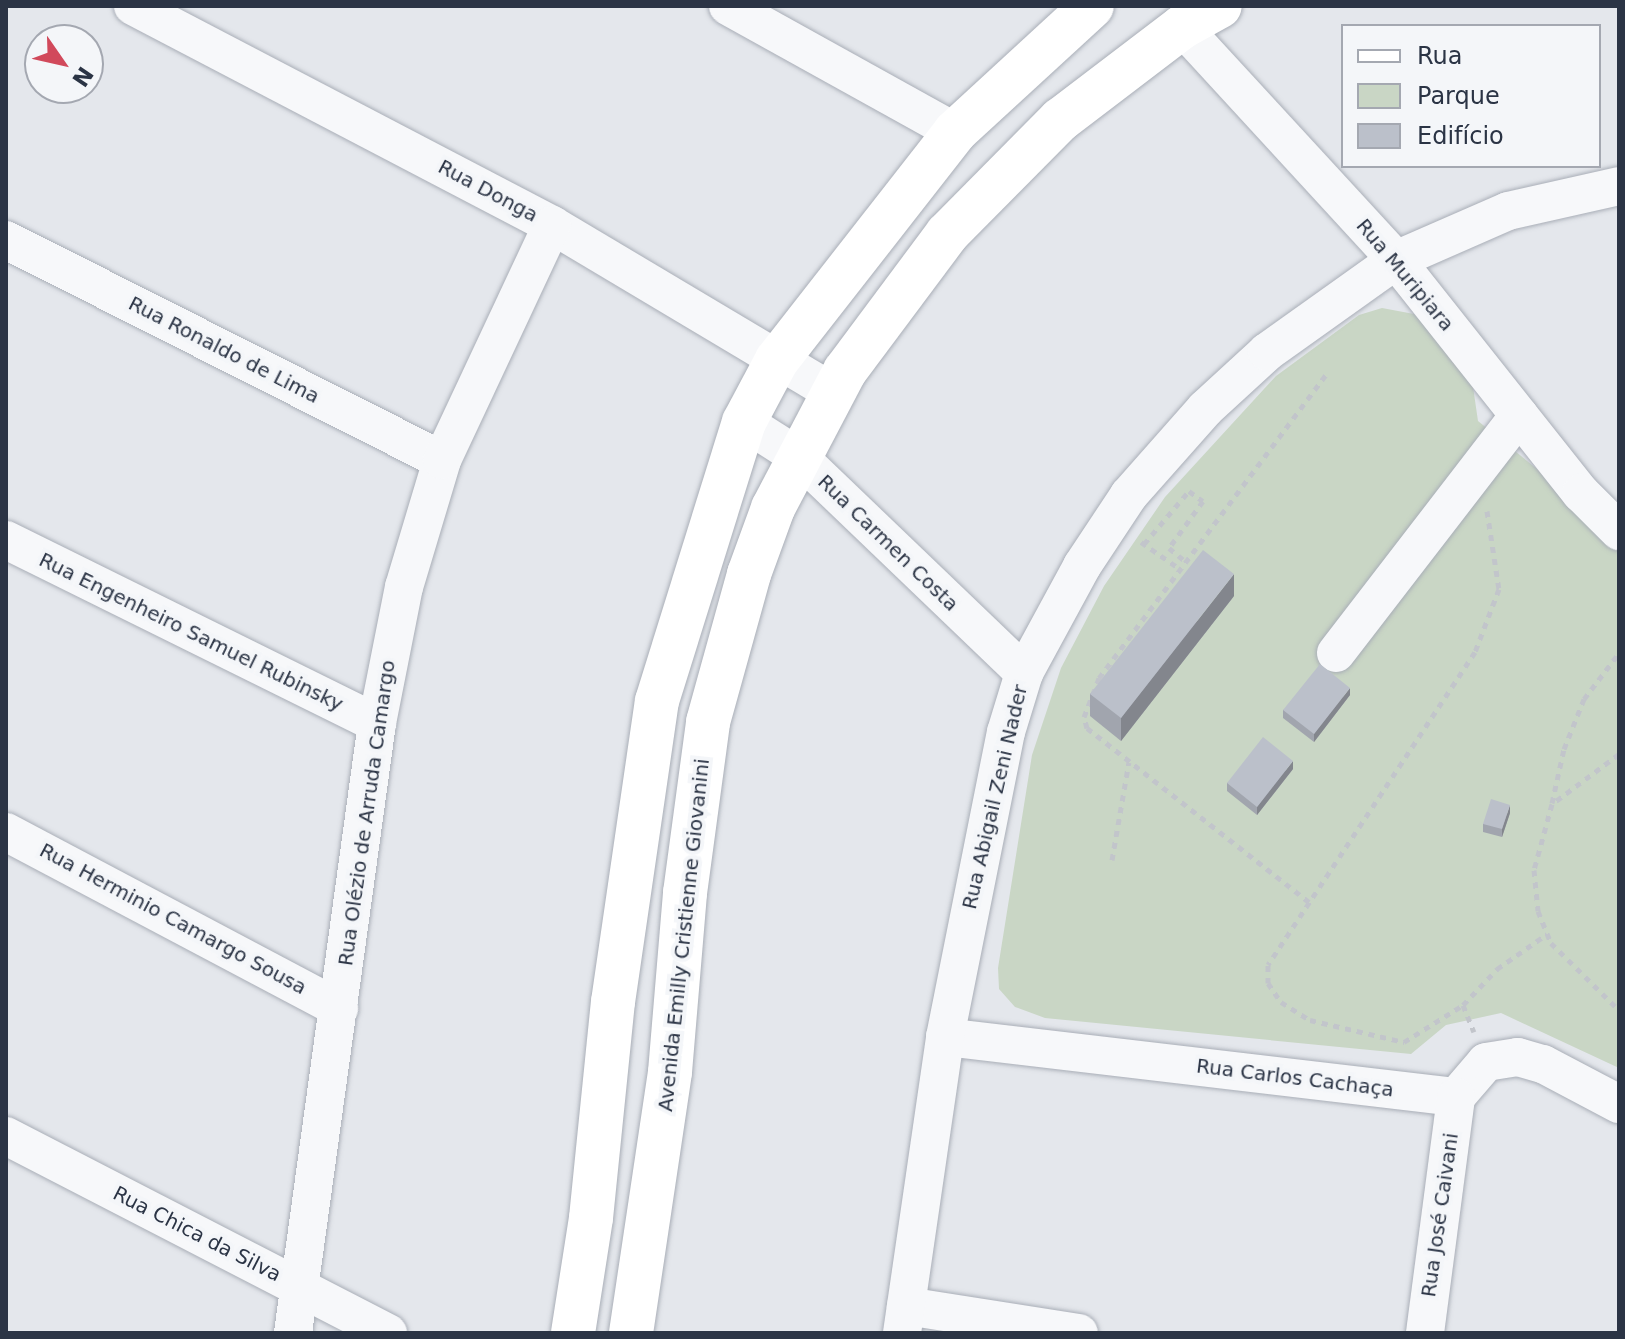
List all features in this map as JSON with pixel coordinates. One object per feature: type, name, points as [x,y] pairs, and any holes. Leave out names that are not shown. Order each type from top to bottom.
[{"type":"main road","points":[[573,1333],[591,1218],[613,1002],[657,701],[744,422],[777,360],[955,132],[1092,6]]},
{"type":"main road","name":"Avenida Emilly Cristienne Giovanini","points":[[631,1333],[670,1072],[685,893],[708,722],[749,574],[799,457],[834,393],[890,305],[1000,178],[1060,120],[1187,17],[1220,6]]},
{"type":"street","name":"Rua Donga","points":[[133,6],[552,225],[834,393]]},
{"type":"street","points":[[728,6],[955,132]]},
{"type":"street","name":"Rua Muripiara","points":[[1187,17],[1396,260],[1581,493],[1619,531]]},
{"type":"street","name":"Rua Abigail Zeni Nader","points":[[904,1320],[945,1037],[987,814],[1024,673],[1111,520],[1164,450],[1267,352],[1396,260],[1508,211],[1619,186]]},
{"type":"street","name":"Rua Olézio de Arruda Camargo","points":[[293,1333],[377,723],[404,587],[442,460],[552,225]]},
{"type":"street","name":"Rua Ronaldo de Lima","points":[[6,240],[442,460]]},
{"type":"street","points":[[1336,653],[1519,415]]},
{"type":"street","name":"Rua Carmen Costa","points":[[744,422],[799,457],[1024,673]]},
{"type":"street","name":"Rua Engenheiro Samuel Rubinsky","points":[[6,540],[377,723]]},
{"type":"street","name":"Rua Herminio Camargo Sousa","points":[[6,832],[339,1008]]},
{"type":"street","name":"Rua Carlos Cachaça","points":[[945,1037],[1456,1097]]},
{"type":"street","points":[[1456,1097],[1486,1062],[1518,1057],[1543,1064],[1619,1104]]},
{"type":"street","name":"Rua José Caivani","points":[[1425,1333],[1456,1097]]},
{"type":"street","name":"Rua Chica da Silva","points":[[6,1136],[388,1333]]},
{"type":"street","points":[[904,1320],[1079,1333]]},
{"type":"path","points":[[1309,902],[1087,728],[1084,717],[1099,678],[1326,375]]},
{"type":"path","points":[[1475,472],[1498,567],[1499,589],[1489,618],[1475,652],[1268,965],[1268,983],[1281,1002],[1310,1020],[1372,1039],[1404,1042],[1463,1005],[1497,969],[1547,934]]},
{"type":"path","points":[[1144,544],[1189,491],[1203,501],[1169,548],[1186,562]]},
{"type":"path","points":[[1111,520],[1180,569]]},
{"type":"path","points":[[1619,653],[1584,699],[1564,749],[1534,870],[1538,911],[1547,934],[1574,970],[1619,1010]]},
{"type":"path","points":[[1552,804],[1619,754]]},
{"type":"path","points":[[1112,860],[1129,762]]},
{"type":"green space","points":[[1382,308],[1414,314],[1432,331],[1472,380],[1478,421],[1548,478],[1619,552],[1619,1068],[1501,1013],[1446,1025],[1411,1054],[1045,1018],[1015,1007],[999,989],[998,968],[1032,755],[1061,668],[1104,586],[1165,497],[1276,376],[1359,315]]},
{"type":"building","points":[[1203,550],[1234,574],[1121,718],[1090,694]]},
{"type":"building","points":[[1320,664],[1350,688],[1314,734],[1283,710]]},
{"type":"building","points":[[1263,737],[1293,761],[1257,807],[1227,783]]},
{"type":"building","points":[[1491,799],[1510,805],[1502,829],[1483,824]]}]
